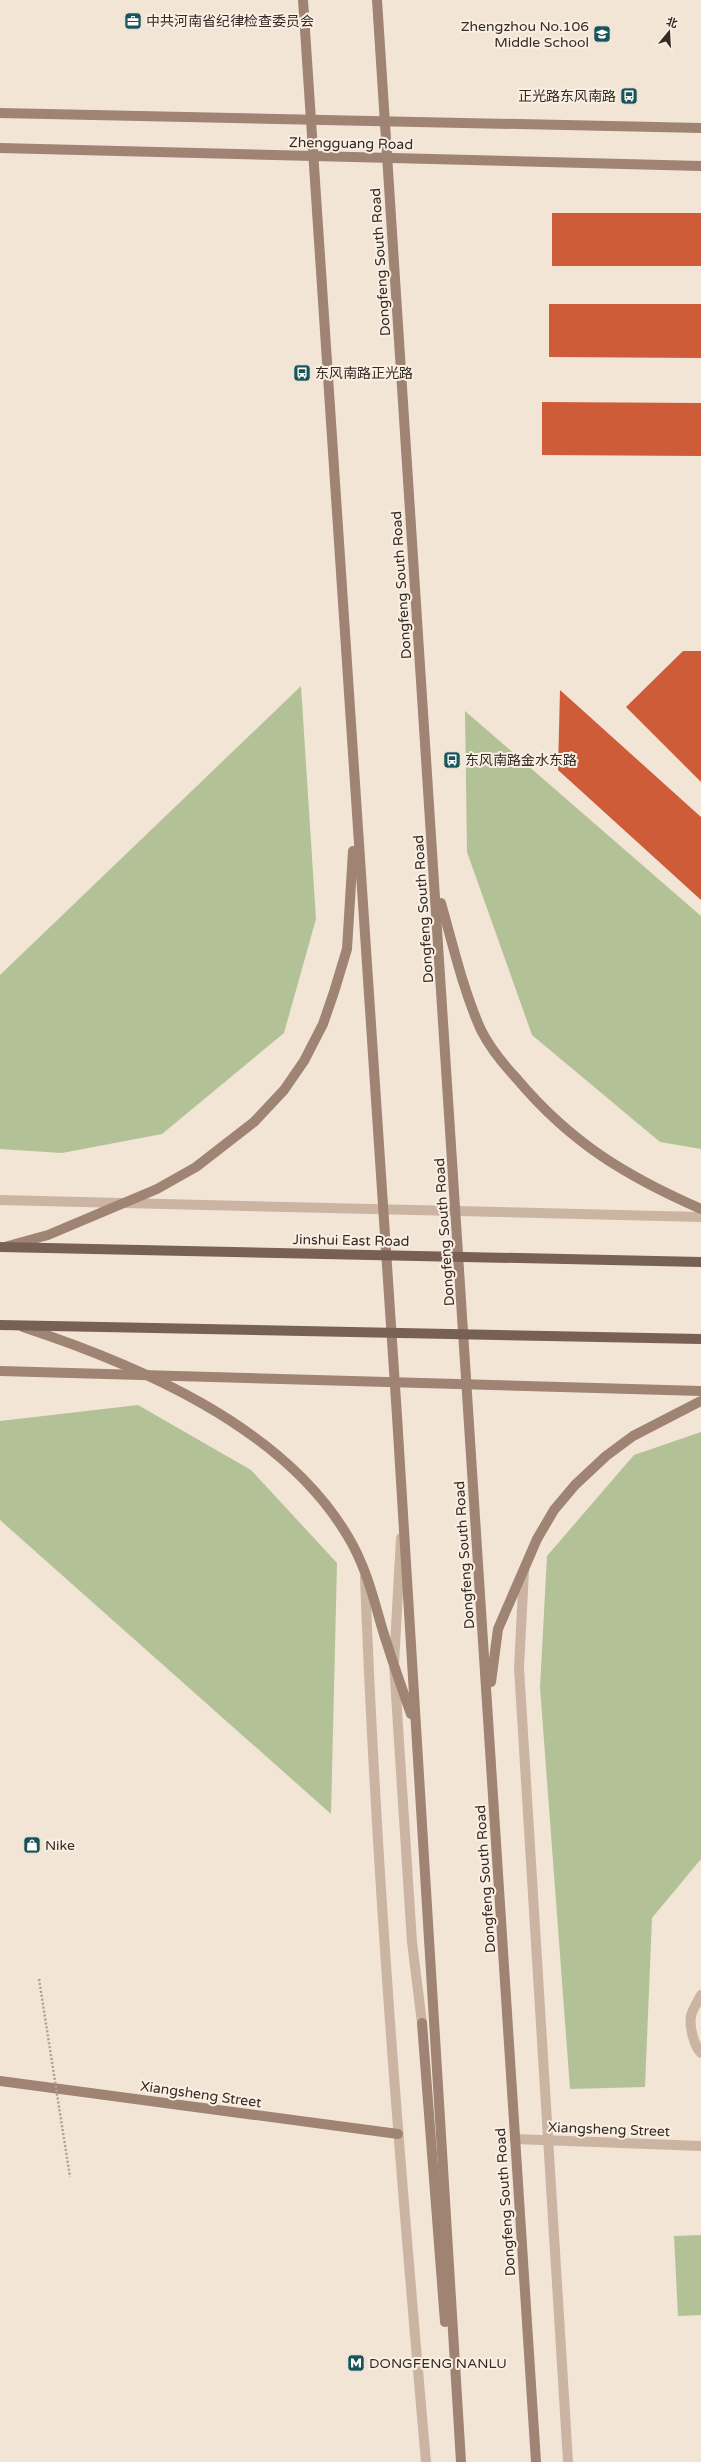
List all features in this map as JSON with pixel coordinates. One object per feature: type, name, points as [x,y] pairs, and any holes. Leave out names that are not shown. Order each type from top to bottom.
[{"type":"main road","points":[[303,0],[312,156],[386,1255],[461,2462]]},
{"type":"main road","name":"Dongfeng South Road","points":[[377,0],[536,2462]]},
{"type":"main road","name":"Zhengguang Road","points":[[0,113],[701,128]]},
{"type":"main road","name":"Zhengguang Road","points":[[0,148],[701,166]]},
{"type":"main road","points":[[1,1247],[48,1234],[158,1189],[196,1167],[254,1122],[284,1090],[304,1061],[323,1024],[347,949],[356,813]]},
{"type":"main road","points":[[435,884],[467,994],[482,1031],[502,1062],[534,1100],[565,1129],[593,1150],[629,1175],[701,1209]]},
{"type":"main road","name":"Jinshui East Road","points":[[1,1247],[701,1262]]},
{"type":"main road","points":[[0,1325],[701,1339]]},
{"type":"main road","points":[[19,1325],[73,1343],[143,1374],[206,1405],[240,1426],[269,1448],[305,1483],[331,1512],[347,1535],[365,1571],[416,1728]]},
{"type":"main road","points":[[0,1371],[701,1391]]},
{"type":"main road","points":[[488,1702],[498,1630],[536,1539],[554,1510],[580,1480],[606,1456],[633,1436],[701,1402]]},
{"type":"main road","points":[[422,2023],[457,2462]]},
{"type":"main road","name":"Xiangsheng Street","points":[[0,2081],[398,2134]]},
{"type":"street","points":[[0,1200],[701,1217]]},
{"type":"street","points":[[402,1510],[394,1664],[412,1942],[422,2023]]},
{"type":"street","points":[[524,1565],[518,1668],[568,2462]]},
{"type":"street","points":[[365,1571],[371,1739],[398,2134],[426,2462]]},
{"type":"street","points":[[701,1995],[691,2016],[693,2036],[697,2049],[701,2053]]},
{"type":"street","name":"Xiangsheng Street","points":[[515,2139],[701,2146]]},
{"type":"path","points":[[38,1979],[70,2177]]},
{"type":"green space","points":[[301,686],[316,919],[284,1033],[162,1134],[62,1153],[0,1149],[0,975]]},
{"type":"green space","points":[[465,711],[701,916],[701,1149],[660,1142],[532,1035],[467,852]]},
{"type":"green space","points":[[138,1405],[251,1470],[337,1563],[331,1814],[0,1520],[0,1421]]},
{"type":"green space","points":[[701,1432],[701,1859],[652,1918],[645,2087],[570,2089],[540,1687],[547,1556],[634,1455]]},
{"type":"green space","points":[[701,2235],[701,2315],[678,2316],[674,2236]]},
{"type":"building","points":[[552,213],[701,213],[701,266],[552,266]]},
{"type":"building","points":[[549,304],[701,304],[701,358],[549,357]]},
{"type":"building","points":[[542,402],[701,403],[701,456],[542,455]]},
{"type":"building","points":[[683,651],[701,651],[701,782],[626,707]]},
{"type":"building","points":[[560,690],[701,817],[701,900],[558,770]]},
{"type":"place","name":"中共河南省纪律检查委员会","points":[[133,21]]},
{"type":"place","name":"Zhengzhou No.106 Middle School","points":[[602,34]]},
{"type":"place","name":"正光路东风南路","points":[[629,96]]},
{"type":"place","name":"东风南路正光路","points":[[302,373]]},
{"type":"place","name":"东风南路金水东路","points":[[452,760]]},
{"type":"place","name":"Nike","points":[[32,1845]]},
{"type":"place","name":"DONGFENG NANLU","points":[[356,2363]]}]
